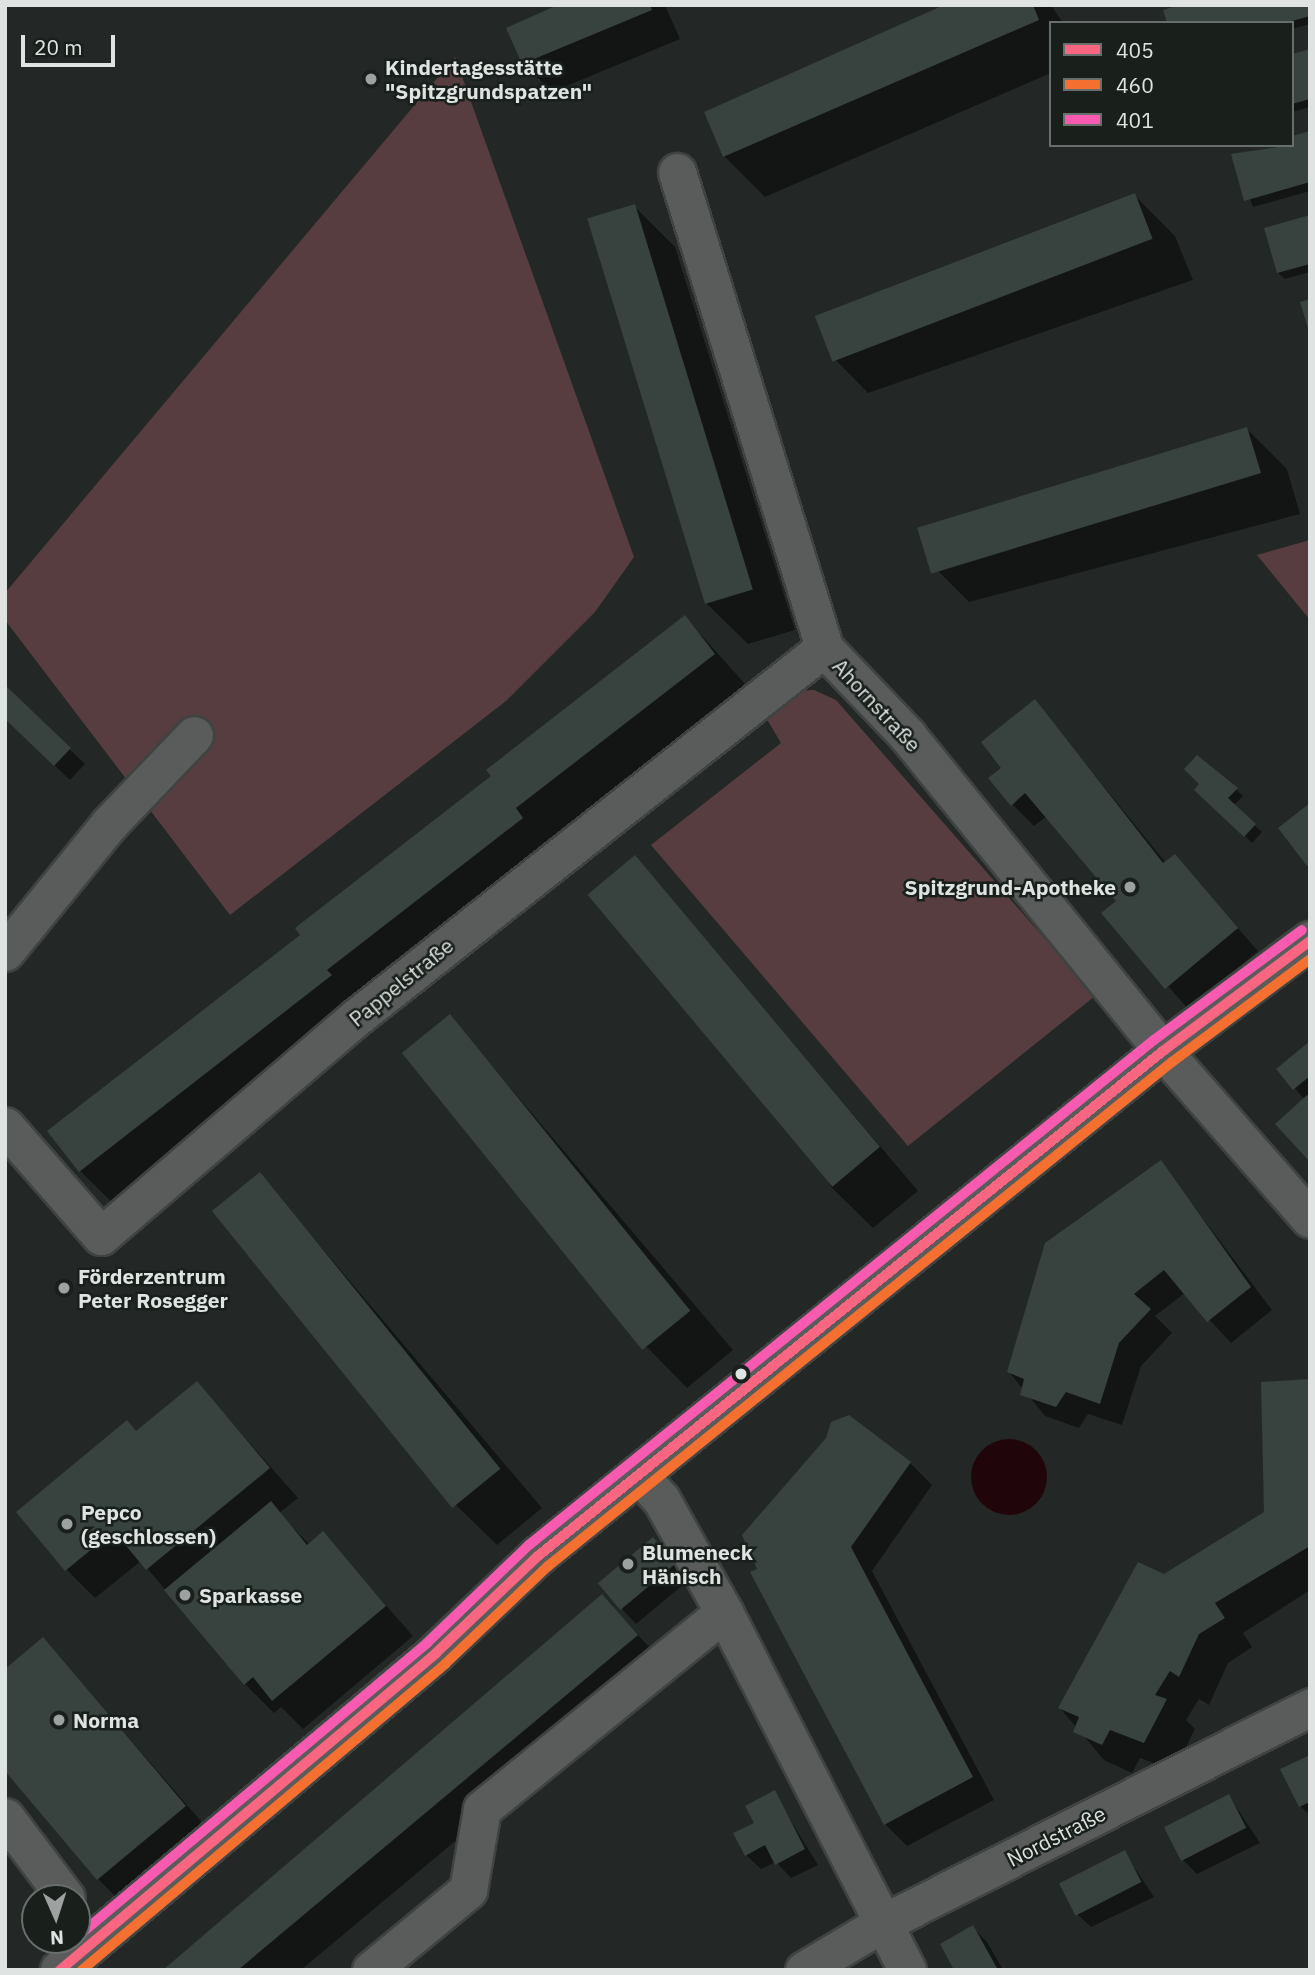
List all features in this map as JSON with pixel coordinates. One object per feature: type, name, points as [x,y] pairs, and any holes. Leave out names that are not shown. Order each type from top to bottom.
[{"type":"street","name":"Ahornstraße","points":[[677,172],[824,648],[996,840],[1163,1051],[1310,1219]]},
{"type":"street","name":"Pappelstraße","points":[[5,1126],[101,1236],[358,1016],[824,648]]},
{"type":"street","points":[[5,952],[109,824],[194,735]]},
{"type":"street","points":[[91,1923],[426,1661],[538,1556],[1163,1051],[1310,941]]},
{"type":"street","points":[[640,1476],[661,1499],[724,1612],[881,1924],[907,1970]]},
{"type":"street","points":[[372,1970],[468,1890],[482,1810],[724,1612]]},
{"type":"street","name":"Nordstraße","points":[[804,1970],[881,1924],[1310,1707]]},
{"type":"street","points":[[5,1817],[55,1884]]},
{"type":"street","points":[[60,1970],[70,1954]]},
{"type":"shaded area","points":[[455,57],[634,557],[595,612],[506,701],[230,915],[5,620],[5,593]]},
{"type":"shaded area","points":[[1310,540],[1310,620],[1257,555]]},
{"type":"shaded area","points":[[814,690],[836,700],[1095,996],[908,1146],[651,845],[781,743],[765,716],[798,691]]},
{"type":"shaded area","points":[[1009,1439],[1024,1442],[1036,1450],[1044,1462],[1047,1477],[1044,1492],[1036,1504],[1024,1512],[1009,1515],[994,1512],[982,1504],[974,1492],[971,1477],[974,1462],[982,1450],[994,1442]]},
{"type":"building","name":"Kindertagesstätte \"Spitzgrundspatzen\"","points":[[558,5],[650,5],[652,10],[522,64],[506,28]]},
{"type":"building","points":[[944,5],[1033,5],[1039,20],[723,157],[704,112]]},
{"type":"building","points":[[1179,5],[1310,5],[1310,16],[1292,21],[1166,21],[1163,10]]},
{"type":"building","points":[[1310,49],[1310,99],[1294,103],[1294,53]]},
{"type":"building","points":[[1310,131],[1310,182],[1244,201],[1231,154],[1294,147],[1294,135]]},
{"type":"building","points":[[1135,193],[1153,239],[832,362],[815,316]]},
{"type":"building","points":[[635,204],[753,589],[705,604],[587,219]]},
{"type":"building","points":[[1310,215],[1310,264],[1277,273],[1264,228]]},
{"type":"building","points":[[1310,299],[1310,332],[1309,332],[1300,302]]},
{"type":"building","points":[[1247,427],[1261,473],[931,574],[917,528]]},
{"type":"building","points":[[685,615],[715,654],[516,808],[523,818],[327,970],[332,975],[79,1172],[47,1131],[300,935],[295,928],[491,776],[486,770]]},
{"type":"building","points":[[5,685],[71,748],[54,766],[5,719]]},
{"type":"building","points":[[1035,699],[1163,863],[1175,854],[1238,928],[1165,989],[1101,913],[1116,901],[1025,793],[1011,806],[988,778],[1001,768],[981,742]]},
{"type":"building","points":[[1197,755],[1238,788],[1228,798],[1256,824],[1244,837],[1194,790],[1199,784],[1184,769]]},
{"type":"building","points":[[1310,803],[1310,863],[1307,866],[1278,828]]},
{"type":"building","points":[[635,855],[880,1147],[832,1187],[588,895]]},
{"type":"building","points":[[450,1014],[690,1311],[642,1350],[402,1053]]},
{"type":"building","points":[[1310,1041],[1310,1076],[1293,1090],[1276,1069]]},
{"type":"building","points":[[1307,1095],[1310,1099],[1310,1162],[1275,1124]]},
{"type":"building","points":[[1161,1160],[1251,1287],[1207,1322],[1164,1270],[1134,1294],[1151,1309],[1119,1343],[1100,1404],[1066,1392],[1056,1407],[1020,1395],[1024,1379],[1007,1372],[1045,1243]]},
{"type":"building","points":[[260,1172],[500,1469],[452,1508],[212,1211]]},
{"type":"building","points":[[1310,1379],[1310,1546],[1215,1603],[1225,1618],[1199,1634],[1179,1677],[1170,1671],[1155,1695],[1167,1699],[1144,1743],[1110,1730],[1102,1745],[1073,1732],[1079,1717],[1058,1708],[1138,1562],[1164,1574],[1264,1512],[1261,1382]]},
{"type":"building","points":[[197,1381],[270,1468],[146,1570],[114,1531],[65,1571],[16,1512],[127,1420],[136,1431]]},
{"type":"building","points":[[849,1415],[911,1462],[851,1547],[973,1777],[884,1825],[750,1572],[757,1569],[742,1535],[826,1438],[831,1422]]},
{"type":"building","points":[[271,1501],[307,1545],[323,1531],[386,1606],[272,1701],[253,1677],[244,1685],[164,1590]]},
{"type":"building","points":[[653,1537],[675,1564],[620,1610],[598,1583]]},
{"type":"building","points":[[602,1594],[638,1635],[238,1970],[163,1970]]},
{"type":"building","name":"Norma","points":[[43,1637],[186,1806],[97,1880],[5,1771],[5,1669]]},
{"type":"building","points":[[1310,1755],[1310,1802],[1299,1807],[1280,1769]]},
{"type":"building","points":[[775,1790],[805,1849],[775,1865],[765,1845],[745,1856],[733,1833],[754,1823],[745,1806]]},
{"type":"building","points":[[1229,1794],[1246,1828],[1181,1861],[1164,1827]]},
{"type":"building","points":[[1125,1850],[1141,1882],[1075,1916],[1059,1884]]},
{"type":"building","points":[[973,1925],[998,1970],[954,1970],[940,1944]]},
{"type":"transit line","name":"401","points":[[91,1925],[427,1643],[529,1545],[1154,1040],[1302,930]]},
{"type":"transit line","name":"405","points":[[60,1970],[436,1653],[538,1556],[1163,1051],[1310,941]]},
{"type":"transit line","name":"460","points":[[82,1970],[445,1664],[547,1567],[1172,1062],[1310,959]]},
{"type":"place","name":"Kindertagesstätte \"Spitzgrundspatzen\"","points":[[371,79]]},
{"type":"place","name":"Spitzgrund-Apotheke","points":[[1130,887]]},
{"type":"place","name":"Förderzentrum Peter Rosegger","points":[[64,1288]]},
{"type":"place","name":"Pepco (geschlossen)","points":[[67,1524]]},
{"type":"place","name":"Blumeneck Hänisch","points":[[628,1564]]},
{"type":"place","name":"Sparkasse","points":[[185,1595]]},
{"type":"place","name":"Norma","points":[[59,1720]]}]
